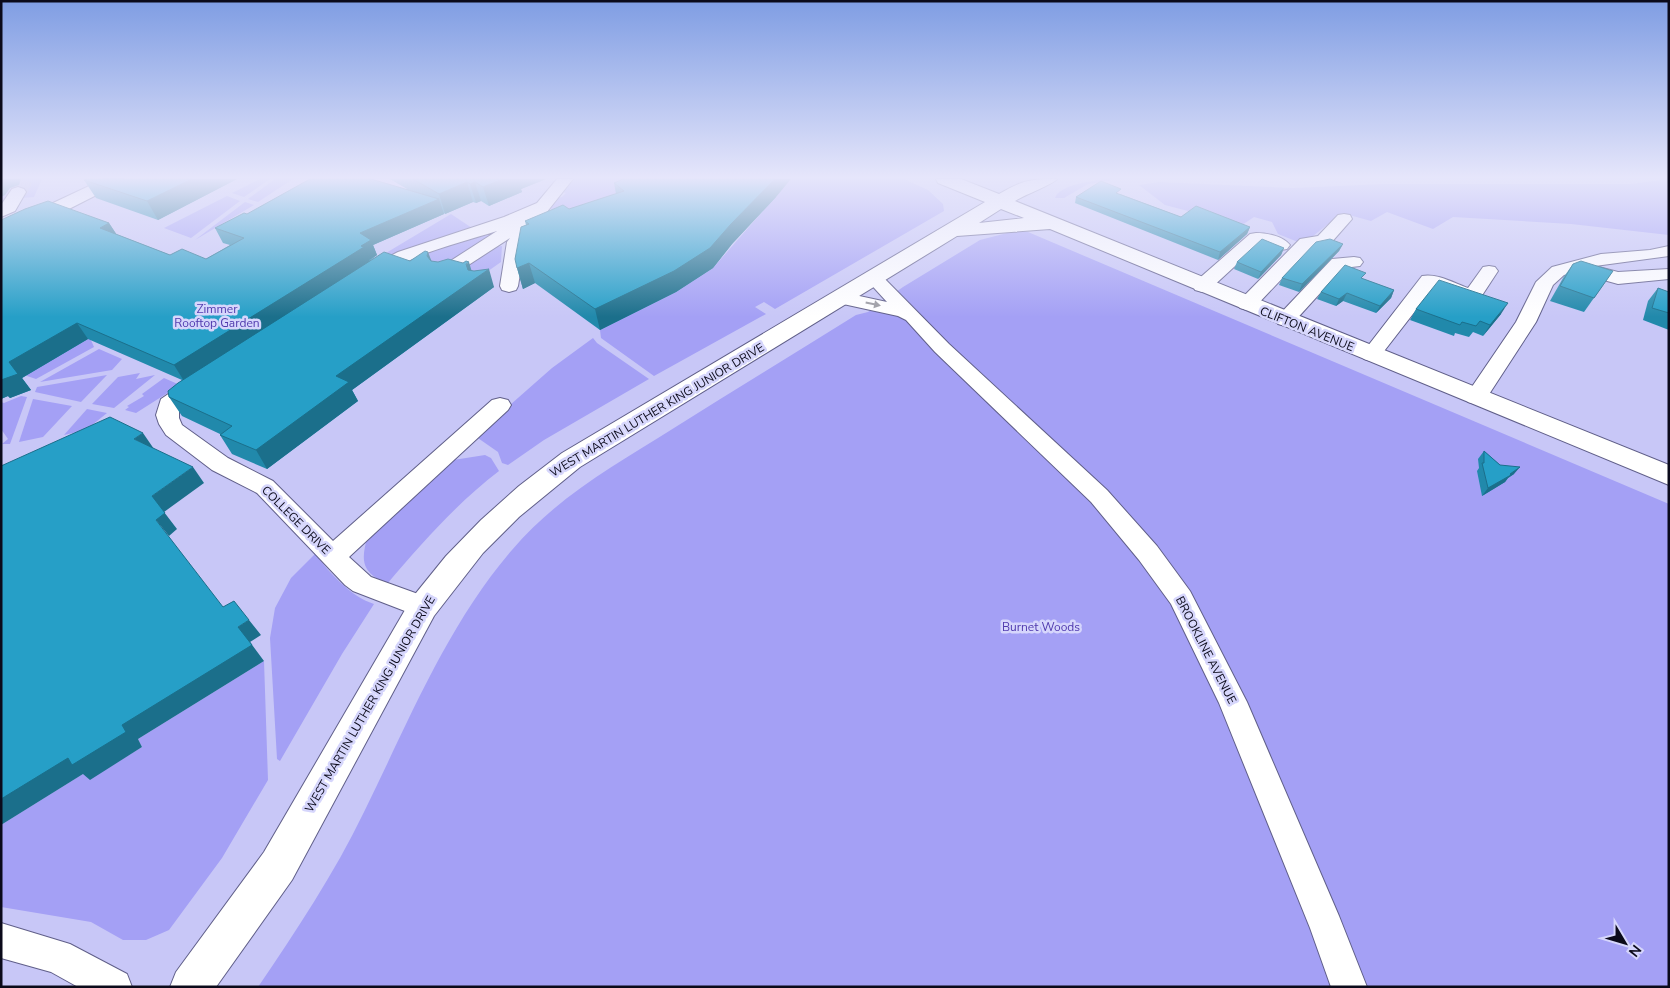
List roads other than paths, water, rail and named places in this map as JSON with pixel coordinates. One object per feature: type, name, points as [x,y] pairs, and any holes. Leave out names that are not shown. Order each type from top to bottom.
[{"type":"main road","points":[[949,233],[954,225]]},
{"type":"main road","name":"WEST MARTIN LUTHER KING JUNIOR DRIVE","points":[[191,987],[278,866],[423,607],[451,568],[482,534],[535,485],[571,460],[962,225]]},
{"type":"main road","points":[[949,233],[1017,225]]},
{"type":"main road","points":[[1036,225],[1052,227],[1085,237]]},
{"type":"main road","name":"CLIFTON AVENUE","points":[[1056,225],[1669,476]]},
{"type":"main road","points":[[1076,225],[1085,237]]},
{"type":"street","points":[[361,279],[384,264],[404,256],[498,225]]},
{"type":"street","points":[[444,273],[504,232],[520,225]]},
{"type":"street","points":[[509,286],[516,242],[527,225]]},
{"type":"street","points":[[1247,304],[1306,244],[1324,240],[1338,225]]},
{"type":"street","points":[[1202,286],[1256,238],[1264,238],[1281,245]]},
{"type":"street","points":[[1476,398],[1526,322],[1545,282],[1558,270],[1601,259],[1650,255],[1669,251]]},
{"type":"street","points":[[492,276],[512,262]]},
{"type":"street","points":[[1284,320],[1338,264],[1354,262]]},
{"type":"street","points":[[1572,265],[1618,278],[1669,274]]},
{"type":"street","points":[[1371,355],[1429,280],[1472,296],[1489,271]]},
{"type":"street","name":"BROOKLINE AVENUE","points":[[874,278],[904,311]]},
{"type":"street","name":"BROOKLINE AVENUE","points":[[841,298],[904,311],[913,316],[942,348],[1099,496],[1148,553],[1181,598],[1233,702],[1327,928],[1349,987]]},
{"type":"street","name":"COLLEGE DRIVE","points":[[216,372],[169,404],[167,412],[169,424],[174,430],[220,464],[265,487],[362,584],[423,607]]},
{"type":"street","points":[[333,556],[500,406]]},
{"type":"street","points":[[1,940],[58,956],[114,987]]},
{"type":"park label","name":"Zimmer Rooftop Garden","points":[[217,316]]},
{"type":"park label","name":"Burnet Woods","points":[[1041,627]]}]
